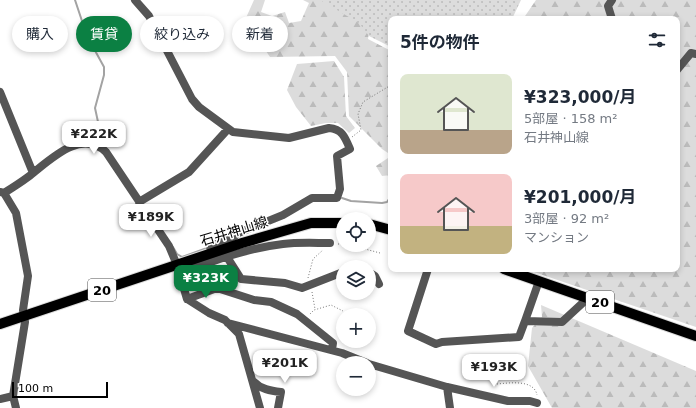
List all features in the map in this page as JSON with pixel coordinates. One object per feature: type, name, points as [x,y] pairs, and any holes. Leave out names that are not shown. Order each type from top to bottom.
[{"type":"main road","name":"石井神山線","points":[[0,324],[178,269],[212,252],[311,223],[336,224]]},
{"type":"main road","points":[[376,226],[388,229]]},
{"type":"main road","name":"20","points":[[513,272],[696,336]]},
{"type":"street","points":[[135,0],[149,16],[192,99],[199,107],[228,129],[237,132],[288,138],[329,128],[340,131],[350,148],[337,156],[340,189],[337,198],[312,198],[283,215],[236,234],[235,236],[210,247],[212,252]]},
{"type":"street","points":[[611,16],[608,6],[612,0]]},
{"type":"street","points":[[680,66],[691,53],[696,54]]},
{"type":"street","points":[[1,96],[33,173]]},
{"type":"street","points":[[141,201],[189,172],[228,129]]},
{"type":"street","points":[[16,408],[13,396],[25,322],[23,310],[28,271],[16,213],[2,193],[72,146],[82,143],[94,144],[106,152],[141,201],[169,246],[187,299],[209,313],[224,320],[239,334],[260,408]]},
{"type":"street","points":[[28,160],[34,163],[48,162]]},
{"type":"street","points":[[178,269],[284,243],[330,243]]},
{"type":"street","points":[[227,257],[240,279],[285,283],[302,288],[309,287],[336,275]]},
{"type":"street","points":[[427,272],[408,331],[436,344],[442,342],[519,337],[526,321],[539,281]]},
{"type":"street","points":[[376,278],[379,284]]},
{"type":"street","points":[[187,299],[217,288],[254,300],[271,302],[297,314],[333,343],[332,350]]},
{"type":"street","points":[[526,321],[562,322],[588,298]]},
{"type":"street","points":[[226,323],[332,350],[349,356]]},
{"type":"street","points":[[376,365],[448,387],[508,401],[530,401],[536,403]]},
{"type":"street","points":[[253,381],[264,388],[281,392],[278,408]]},
{"type":"street","points":[[448,387],[450,408]]},
{"type":"street","points":[[0,399],[13,396]]},
{"type":"path","points":[[347,141],[361,130],[358,114],[363,102],[388,87]]},
{"type":"path","points":[[315,310],[309,287],[313,260],[330,243]]},
{"type":"path","points":[[376,252],[380,253]]},
{"type":"path","points":[[304,320],[315,310],[331,304],[338,308]]},
{"type":"path","points":[[499,374],[495,378],[498,384],[522,383],[532,387],[537,393],[536,403]]},
{"type":"green space","points":[[254,0],[265,0],[261,12],[272,16],[247,16]]},
{"type":"green space","points":[[303,0],[335,0],[371,20],[368,39],[388,49],[388,153],[382,149],[349,116],[347,72],[335,56],[270,57],[267,52],[288,52],[288,20],[289,23],[301,21],[309,3]]},
{"type":"green space","points":[[320,0],[521,0],[513,16],[388,16],[388,46],[369,36],[359,23]]},
{"type":"green space","points":[[536,0],[696,0],[696,327],[534,272],[680,272],[680,16],[525,16]]},
{"type":"green space","points":[[285,12],[286,16],[272,16]]},
{"type":"green space","points":[[334,61],[344,77],[346,116],[355,128],[349,133],[338,123],[326,123],[311,126],[296,107],[287,90],[297,64]]},
{"type":"green space","points":[[388,158],[388,175],[382,176],[376,166]]},
{"type":"green space","points":[[541,305],[696,371],[696,408],[552,408],[528,366],[532,328],[542,317]]},
{"type":"waterway","points":[[75,0],[87,36],[104,67],[104,75],[95,108],[103,145],[107,149]]},
{"type":"waterway","points":[[342,198],[351,201],[382,203],[388,200]]},
{"type":"waterway","points":[[173,247],[177,254],[182,257],[207,248]]}]
